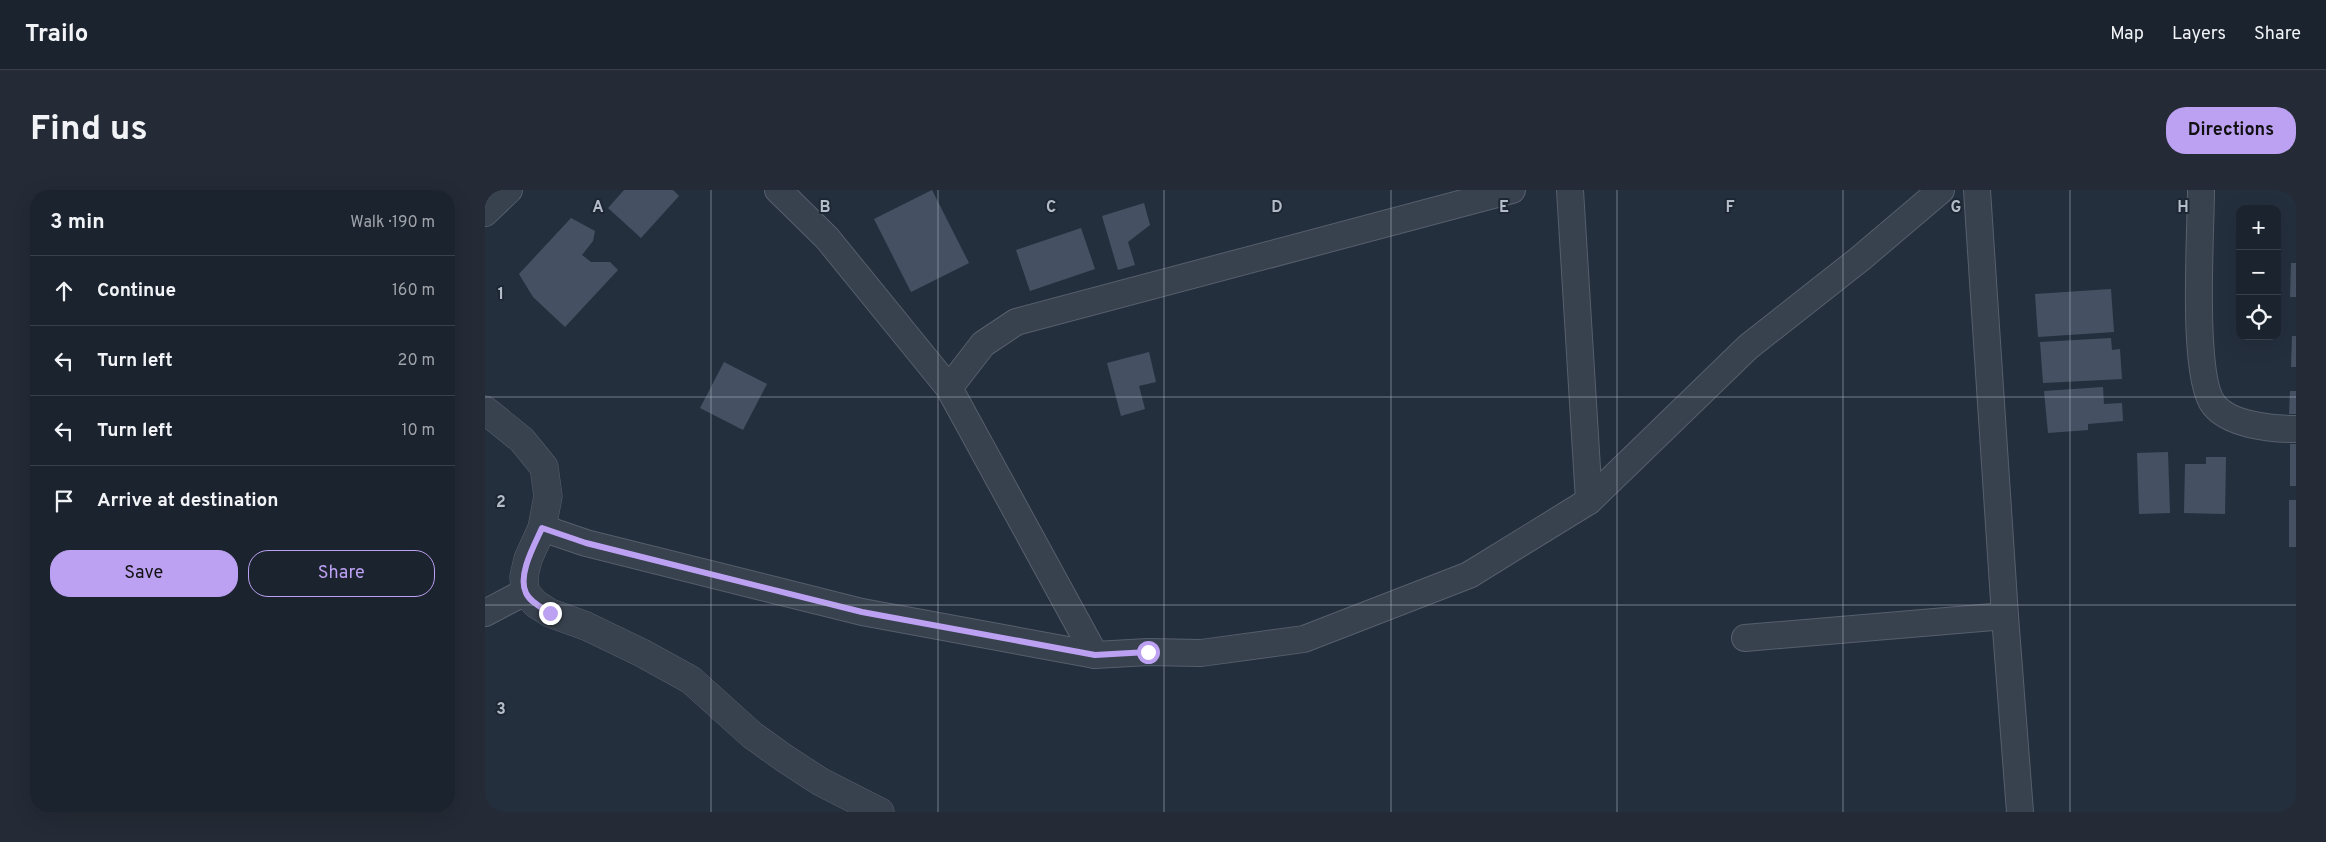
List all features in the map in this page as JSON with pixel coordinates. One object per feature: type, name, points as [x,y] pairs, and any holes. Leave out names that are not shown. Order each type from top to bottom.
[{"type":"street","points":[[485,213],[509,190]]},
{"type":"street","points":[[778,190],[827,238],[949,388],[1095,655]]},
{"type":"street","points":[[949,388],[983,344],[1016,322],[1512,190]]},
{"type":"street","points":[[1570,190],[1589,500]]},
{"type":"street","points":[[542,528],[586,543],[862,612],[1095,655],[1148,652],[1201,653],[1305,639],[1469,575],[1589,500],[1748,347],[1861,258],[1941,190]]},
{"type":"street","points":[[1977,190],[2020,812]]},
{"type":"street","points":[[2201,190],[2199,345],[2205,390],[2213,404],[2223,415],[2247,422],[2296,429]]},
{"type":"street","points":[[485,410],[523,440],[545,468],[548,496],[542,528],[528,559],[525,576],[525,592],[536,604],[550,613],[586,626],[691,680],[744,728],[784,758],[821,782],[880,812]]},
{"type":"street","points":[[485,614],[525,592]]},
{"type":"street","points":[[1745,638],[2005,616]]},
{"type":"building","points":[[624,190],[673,190],[679,196],[641,238],[608,208]]},
{"type":"building","points":[[932,190],[969,263],[911,292],[874,219]]},
{"type":"building","points":[[1144,203],[1150,225],[1128,242],[1135,265],[1118,270],[1102,216]]},
{"type":"building","points":[[571,218],[595,231],[593,241],[582,255],[591,262],[610,262],[618,270],[565,327],[533,297],[519,274]]},
{"type":"building","points":[[1081,228],[1095,269],[1030,291],[1016,250]]},
{"type":"building","points":[[2291,263],[2296,263],[2296,297],[2290,297]]},
{"type":"building","points":[[2111,289],[2114,332],[2038,337],[2035,294]]},
{"type":"building","points":[[2292,336],[2296,336],[2296,367],[2291,367]]},
{"type":"building","points":[[2111,338],[2112,350],[2120,349],[2122,379],[2043,383],[2040,342]]},
{"type":"building","points":[[1149,352],[1156,382],[1139,386],[1145,409],[1121,416],[1107,363]]},
{"type":"building","points":[[724,362],[767,384],[743,430],[700,408]]},
{"type":"building","points":[[2103,387],[2104,404],[2122,403],[2123,421],[2088,424],[2088,430],[2048,433],[2044,391]]},
{"type":"building","points":[[2290,391],[2296,391],[2296,414],[2289,414]]},
{"type":"building","points":[[2290,444],[2296,444],[2296,486],[2290,486]]},
{"type":"building","points":[[2168,452],[2170,513],[2139,514],[2137,453]]},
{"type":"building","points":[[2206,457],[2226,457],[2225,514],[2184,513],[2185,464],[2206,464]]},
{"type":"building","points":[[2289,500],[2296,500],[2296,547],[2289,547]]},
{"type":"route","points":[[550,613],[536,604],[525,592],[528,559],[542,528],[586,543],[862,612],[1095,655],[1148,652]]}]
